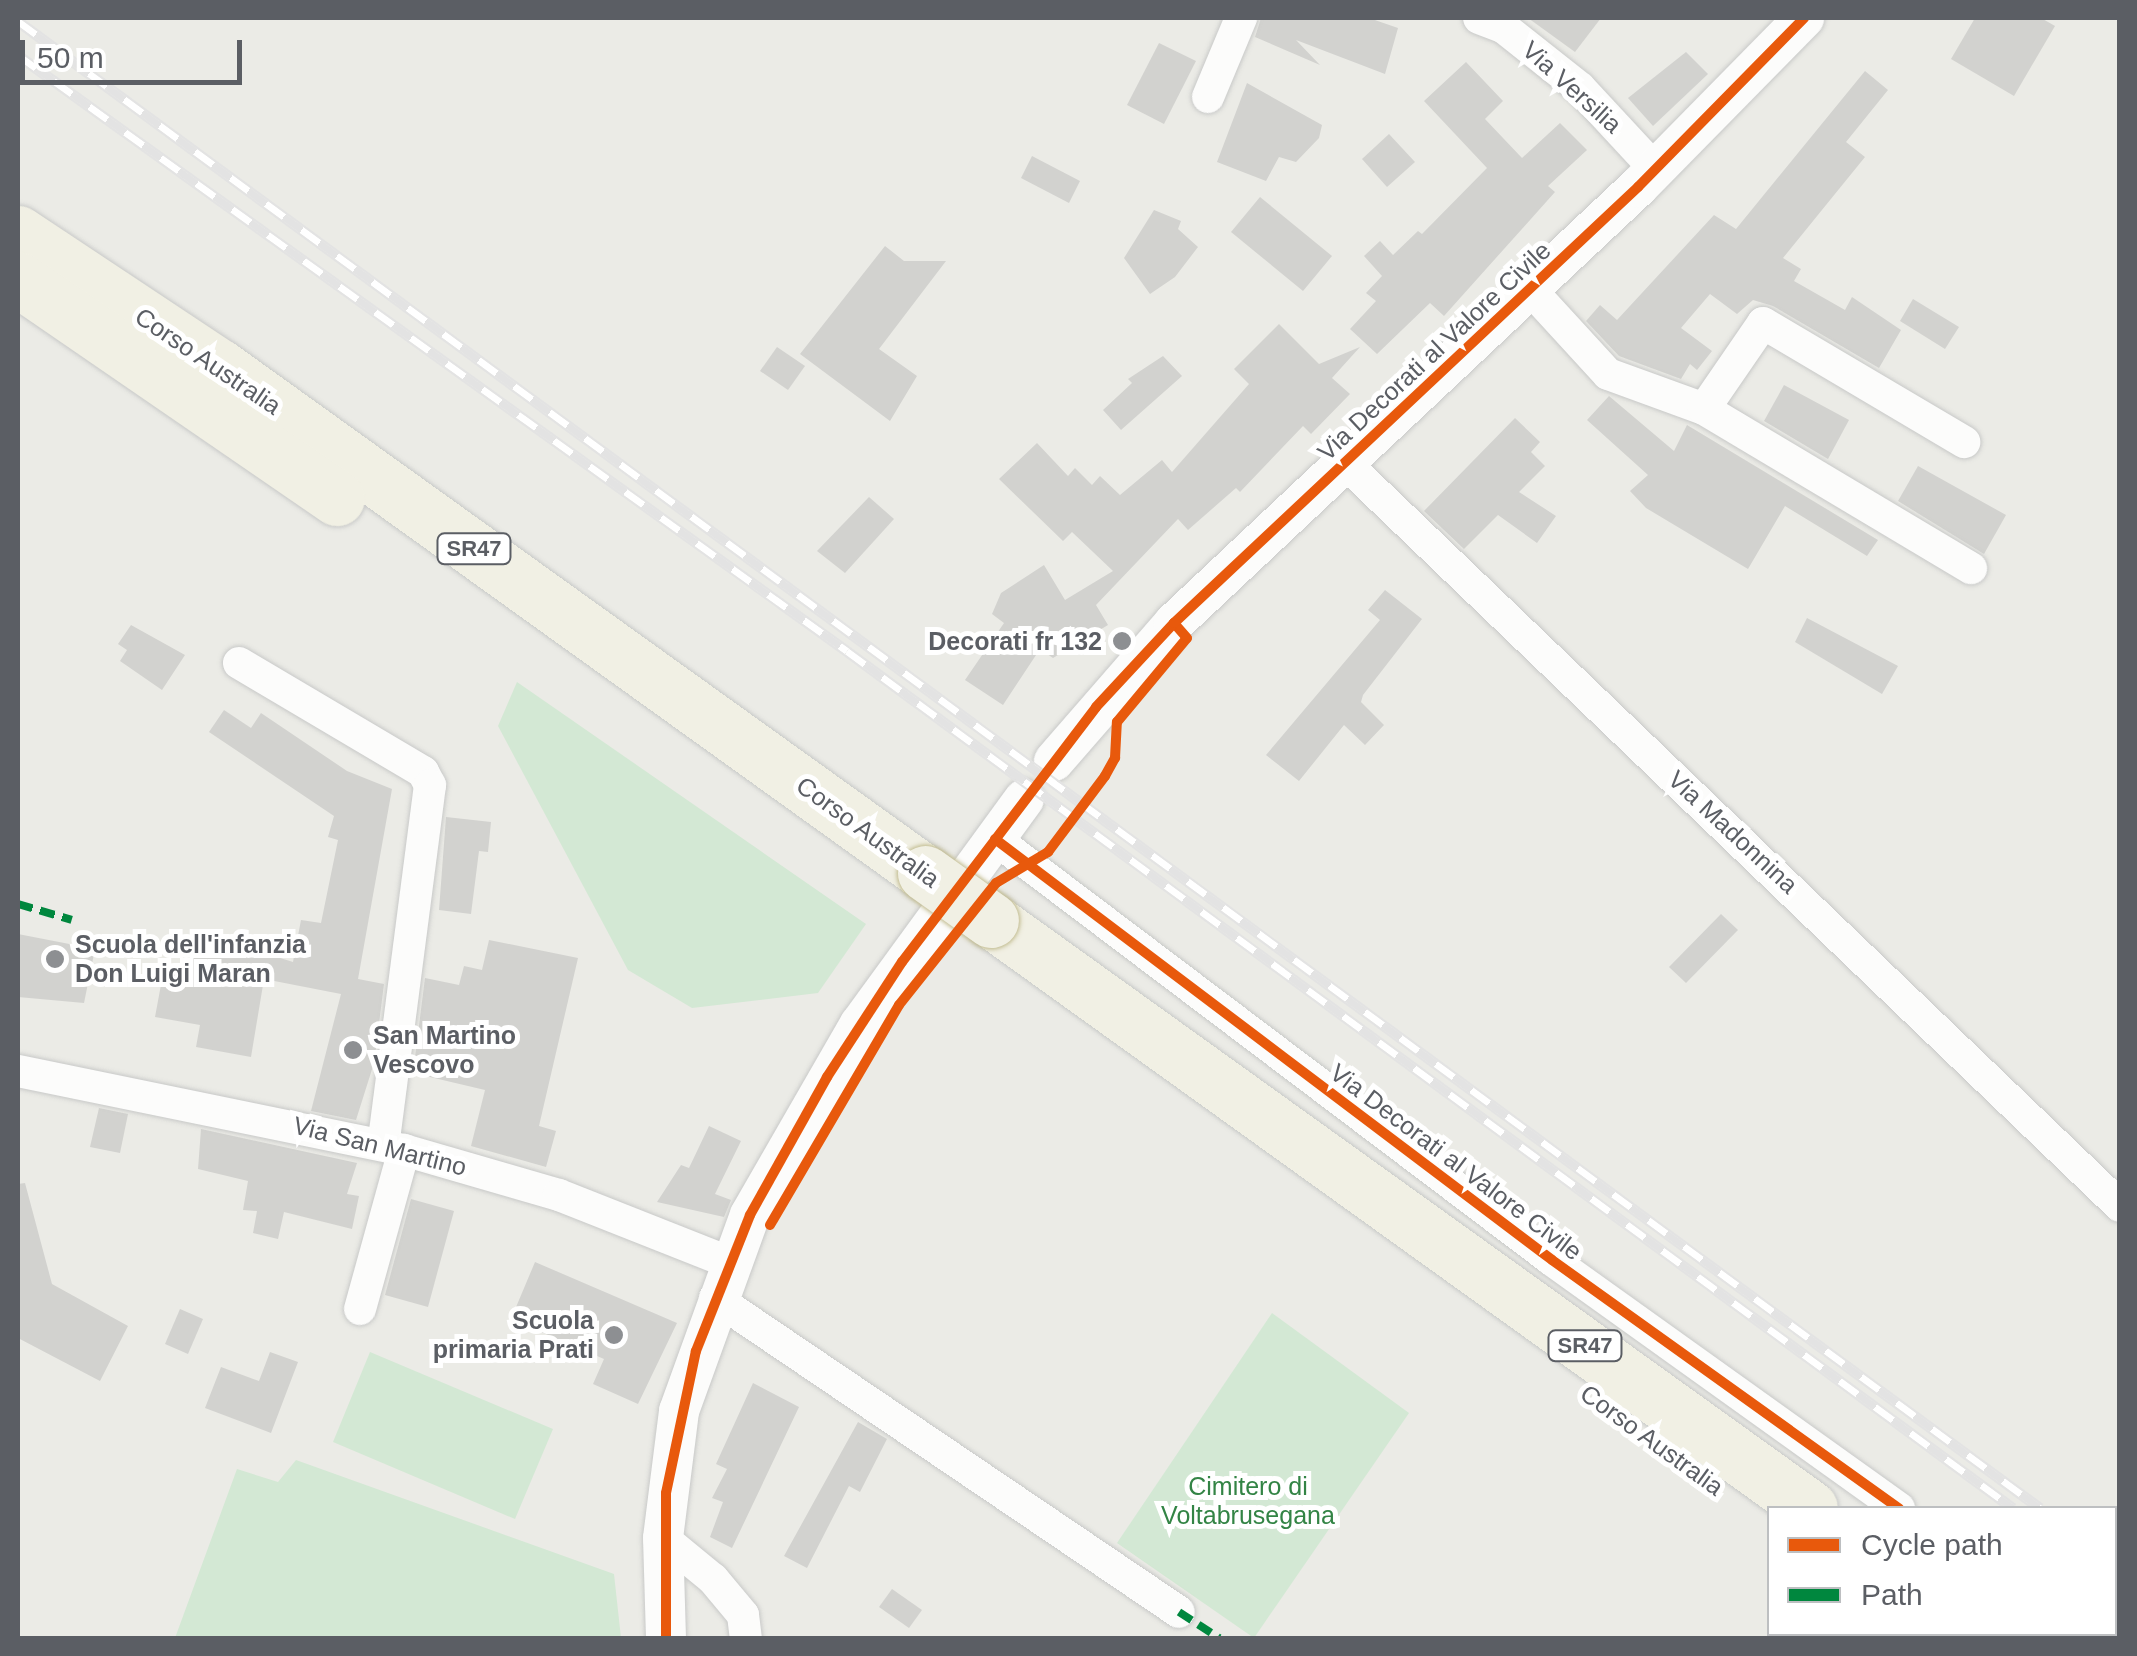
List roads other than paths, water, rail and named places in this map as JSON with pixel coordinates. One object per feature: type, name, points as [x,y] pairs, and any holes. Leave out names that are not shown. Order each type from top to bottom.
[{"type":"highway","name":"Corso Australia","points":[[18,233],[220,367],[915,889]]},
{"type":"highway","name":"Corso Australia","points":[[18,280],[915,889],[1807,1506]]},
{"type":"highway","name":"Corso Australia","points":[[981,935],[1767,1522]]},
{"type":"street","points":[[1208,97],[1240,18]]},
{"type":"street","name":"Via Versilia","points":[[1479,18],[1503,27],[1580,88],[1656,170]]},
{"type":"street","name":"Via Decorati al Valore Civile","points":[[1054,761],[1174,623],[1656,170],[1804,18]]},
{"type":"street","name":"Via Decorati al Valore Civile","points":[[1530,289],[1608,374],[1704,409],[1971,568]]},
{"type":"street","points":[[1704,409],[1762,323],[1964,442]]},
{"type":"street","name":"Via Madonnina","points":[[1344,462],[2120,1206]]},
{"type":"street","points":[[239,663],[423,772],[430,786],[393,1148],[360,1308]]},
{"type":"street","points":[[666,1638],[663,1538],[680,1410],[723,1280],[826,1077],[1024,799]]},
{"type":"street","name":"Via Decorati al Valore Civile","points":[[995,838],[1552,1260],[1896,1506]]},
{"type":"street","name":"Via San Martino","points":[[18,1071],[393,1148],[559,1195],[723,1280]]},
{"type":"street","points":[[723,1280],[1179,1612]]},
{"type":"street","points":[[663,1538],[713,1579],[742,1615],[746,1638]]},
{"type":"railway","points":[[18,21],[2037,1506]]},
{"type":"railway","points":[[18,55],[847,651],[2010,1506]]},
{"type":"place","name":"Decorati fr 132","points":[[1122,641]]},
{"type":"place","name":"Scuola dell'infanzia Don Luigi Maran","points":[[55,959]]},
{"type":"place","name":"San Martino Vescovo","points":[[353,1050]]},
{"type":"place","name":"Scuola primaria Prati","points":[[614,1335]]},
{"type":"park label","name":"Cimitero di Voltabrusegana","points":[[1248,1502]]}]
